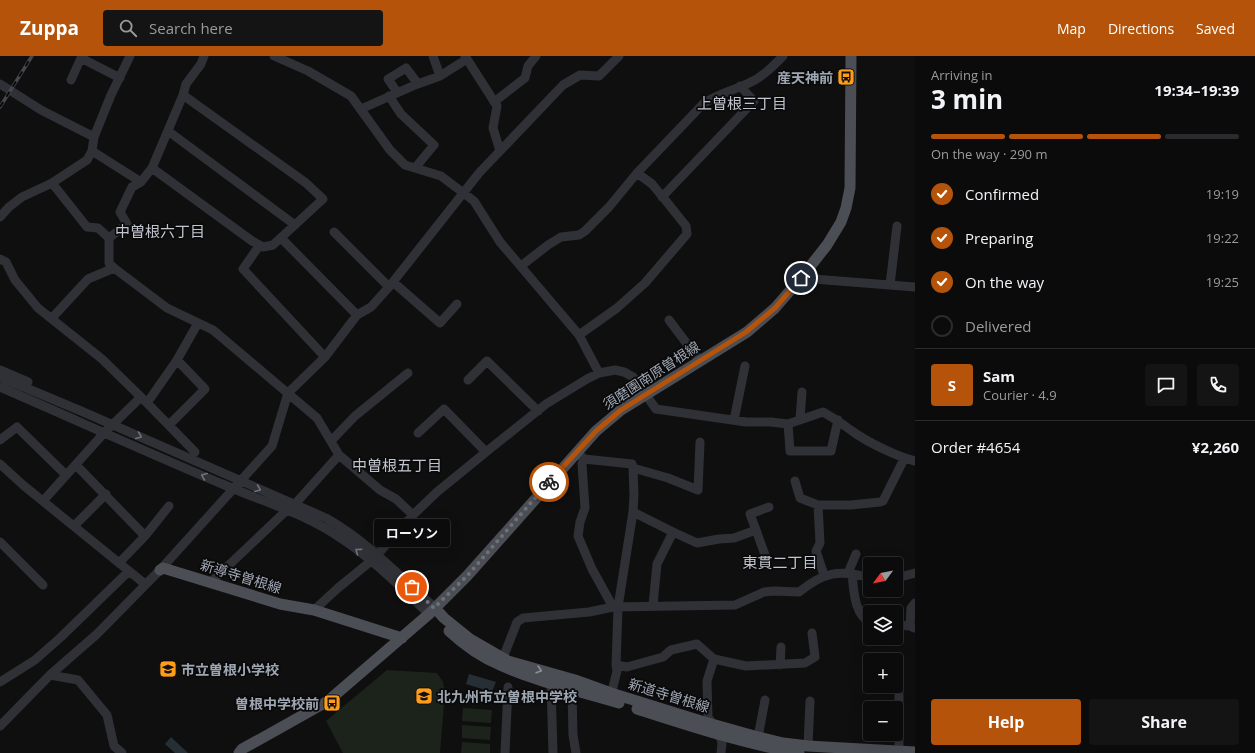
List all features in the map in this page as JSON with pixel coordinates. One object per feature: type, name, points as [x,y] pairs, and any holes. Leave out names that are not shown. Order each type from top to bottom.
[{"type":"main road","name":"須磨園南原曽根線","points":[[239,753],[242,749],[264,736],[328,701],[402,638],[467,576],[581,455],[596,431],[621,410],[746,332],[775,308],[827,245],[841,222],[846,208],[850,188],[851,56]]},
{"type":"main road","name":"新導寺曽根線","points":[[160,570],[163,568],[280,604],[314,610]]},
{"type":"main road","points":[[314,610],[402,638]]},
{"type":"main road","name":"新道寺曽根線","points":[[432,611],[444,618],[470,639],[503,658],[573,685],[720,736],[771,748],[915,752]]},
{"type":"main road","name":"新道寺曽根線","points":[[432,611],[466,646],[499,665],[551,684],[573,685]]},
{"type":"main road","name":"新道寺曽根線","points":[[610,697],[804,750]]},
{"type":"street","points":[[0,217],[9,207],[22,197],[52,183],[87,160],[92,151],[94,137],[130,56]]},
{"type":"street","points":[[109,238],[127,224],[120,212],[132,187],[141,182],[152,168],[183,95],[186,84],[204,56]]},
{"type":"street","points":[[274,56],[308,71],[351,96],[390,150],[405,165],[441,176],[474,201],[500,242],[579,335],[599,373]]},
{"type":"street","points":[[433,56],[440,76]]},
{"type":"street","points":[[494,102],[525,78],[528,66],[536,56]]},
{"type":"street","points":[[0,726],[50,675],[98,634],[160,570],[272,446],[288,393],[325,357],[358,316],[371,307],[391,285],[464,193],[478,173],[563,85],[580,75],[599,76],[618,56]]},
{"type":"street","points":[[521,266],[561,237],[579,235],[585,231],[609,207],[637,173],[704,103],[715,96],[751,83],[768,71],[783,56]]},
{"type":"street","points":[[361,109],[393,94],[440,76],[466,57],[497,106],[493,128],[500,151]]},
{"type":"street","points":[[71,80],[81,58],[120,78]]},
{"type":"street","points":[[415,168],[434,145],[401,114],[388,79],[406,68],[418,84]]},
{"type":"street","points":[[0,84],[41,110],[94,137]]},
{"type":"street","points":[[662,197],[754,101],[740,86]]},
{"type":"street","points":[[152,168],[252,242],[263,247],[273,245],[323,199],[306,183],[183,95]]},
{"type":"street","points":[[168,131],[295,225]]},
{"type":"street","points":[[92,151],[141,182]]},
{"type":"street","points":[[579,335],[617,308],[645,283],[687,234],[686,226],[652,184],[637,173]]},
{"type":"street","points":[[52,183],[87,227],[98,228],[109,238],[109,263],[114,268],[167,308],[213,330],[317,418],[339,455],[380,490],[396,499],[413,515]]},
{"type":"street","points":[[890,285],[897,226]]},
{"type":"street","points":[[334,232],[391,285],[440,323],[457,304]]},
{"type":"street","points":[[281,238],[358,316]]},
{"type":"street","points":[[259,246],[243,269],[325,357]]},
{"type":"street","points":[[0,259],[6,262],[15,280],[38,308],[102,359],[195,452]]},
{"type":"street","points":[[52,318],[88,278],[114,268]]},
{"type":"street","points":[[801,278],[915,287]]},
{"type":"street","points":[[669,320],[700,361]]},
{"type":"street","points":[[43,501],[104,433],[144,400],[177,360],[198,323]]},
{"type":"street","points":[[169,425],[205,389],[177,360]]},
{"type":"street","points":[[468,380],[487,361],[538,411]]},
{"type":"street","points":[[734,420],[745,366]]},
{"type":"street","points":[[0,370],[68,398],[82,411]]},
{"type":"street","points":[[314,610],[375,557],[413,515],[437,492],[538,411],[586,379],[599,373],[615,370],[624,372],[633,377],[653,407],[656,409],[746,422],[788,424],[824,412],[838,420],[861,437],[904,459],[915,461]]},
{"type":"street","points":[[331,441],[355,416],[408,373]]},
{"type":"street","points":[[0,377],[82,411],[240,481],[291,507],[375,557],[432,611]]},
{"type":"street","points":[[0,387],[233,489],[291,507]]},
{"type":"street","points":[[800,419],[802,392]]},
{"type":"street","points":[[0,393],[32,407],[73,419]]},
{"type":"street","points":[[418,433],[444,409],[486,452]]},
{"type":"street","points":[[788,424],[790,451],[831,451],[838,420]]},
{"type":"street","points":[[0,440],[17,427],[66,475]]},
{"type":"street","points":[[633,468],[668,478],[698,490],[700,442]]},
{"type":"street","points":[[210,583],[291,507],[339,455]]},
{"type":"street","points":[[610,697],[617,671],[616,607],[633,512],[633,468],[632,464],[581,455],[586,508],[580,522],[578,536],[592,569],[616,607]]},
{"type":"street","points":[[796,481],[800,498],[818,505],[851,505],[880,502],[883,501],[904,459]]},
{"type":"street","points":[[0,464],[145,584]]},
{"type":"street","points":[[76,465],[106,494],[145,536]]},
{"type":"street","points":[[74,526],[106,494]]},
{"type":"street","points":[[818,505],[820,543],[816,551],[824,575]]},
{"type":"street","points":[[119,563],[145,536],[169,506]]},
{"type":"street","points":[[766,555],[750,514],[769,507]]},
{"type":"street","points":[[633,512],[697,543],[734,538],[756,530]]},
{"type":"street","points":[[653,606],[657,564],[672,532]]},
{"type":"street","points":[[0,542],[43,585]]},
{"type":"street","points":[[856,554],[850,574],[858,610],[863,618]]},
{"type":"street","points":[[1,678],[35,660],[129,572]]},
{"type":"street","points":[[903,576],[915,573]]},
{"type":"street","points":[[503,658],[517,622],[523,618],[589,612],[616,607],[735,605],[764,592],[799,592],[824,575],[858,574],[863,576]]},
{"type":"street","points":[[912,628],[911,608],[915,603]]},
{"type":"street","points":[[616,665],[627,667],[663,657],[672,650],[697,644],[714,659],[746,666],[805,663],[815,657],[812,633]]},
{"type":"street","points":[[780,665],[781,647]]},
{"type":"street","points":[[714,659],[707,681],[708,717],[720,736],[722,743],[721,753]]},
{"type":"street","points":[[50,675],[78,680],[107,715],[114,746],[122,753]]},
{"type":"street","points":[[551,684],[553,753]]},
{"type":"street","points":[[573,685],[573,735],[576,753]]},
{"type":"street","points":[[505,753],[508,687]]},
{"type":"street","points":[[898,752],[899,693]]},
{"type":"street","points":[[758,737],[765,700]]},
{"type":"street","points":[[804,750],[810,701]]},
{"type":"shaded area","points":[[387,670],[437,673],[443,682],[445,692],[440,753],[343,753],[326,721]]},
{"type":"shaded area","points":[[469,674],[496,682],[492,692],[466,684]]},
{"type":"shaded area","points":[[463,708],[492,710],[491,723],[462,721]]},
{"type":"shaded area","points":[[462,725],[491,727],[490,740],[462,738]]},
{"type":"shaded area","points":[[171,737],[188,753],[175,753],[165,744]]},
{"type":"shaded area","points":[[462,742],[490,744],[490,753],[461,753]]},
{"type":"railway","points":[[0,107],[32,56]]},
{"type":"way so far","points":[[412,587],[434,608],[467,576],[549,482]]},
{"type":"place","name":"産天神前","points":[[846,77]]},
{"type":"place","name":"ローソン","points":[[412,587]]},
{"type":"place","name":"市立曽根小学校","points":[[168,669]]},
{"type":"place","name":"北九州市立曽根中学校","points":[[424,696]]},
{"type":"place","name":"曽根中学校前","points":[[332,703]]},
{"type":"district","name":"上曽根三丁目","points":[[742,103]]},
{"type":"district","name":"中曽根六丁目","points":[[160,231]]},
{"type":"district","name":"中曽根五丁目","points":[[397,465]]},
{"type":"district","name":"東貫二丁目","points":[[780,562]]},
{"type":"route","points":[[549,482],[596,431],[621,410],[746,332],[775,308],[801,278]]}]
